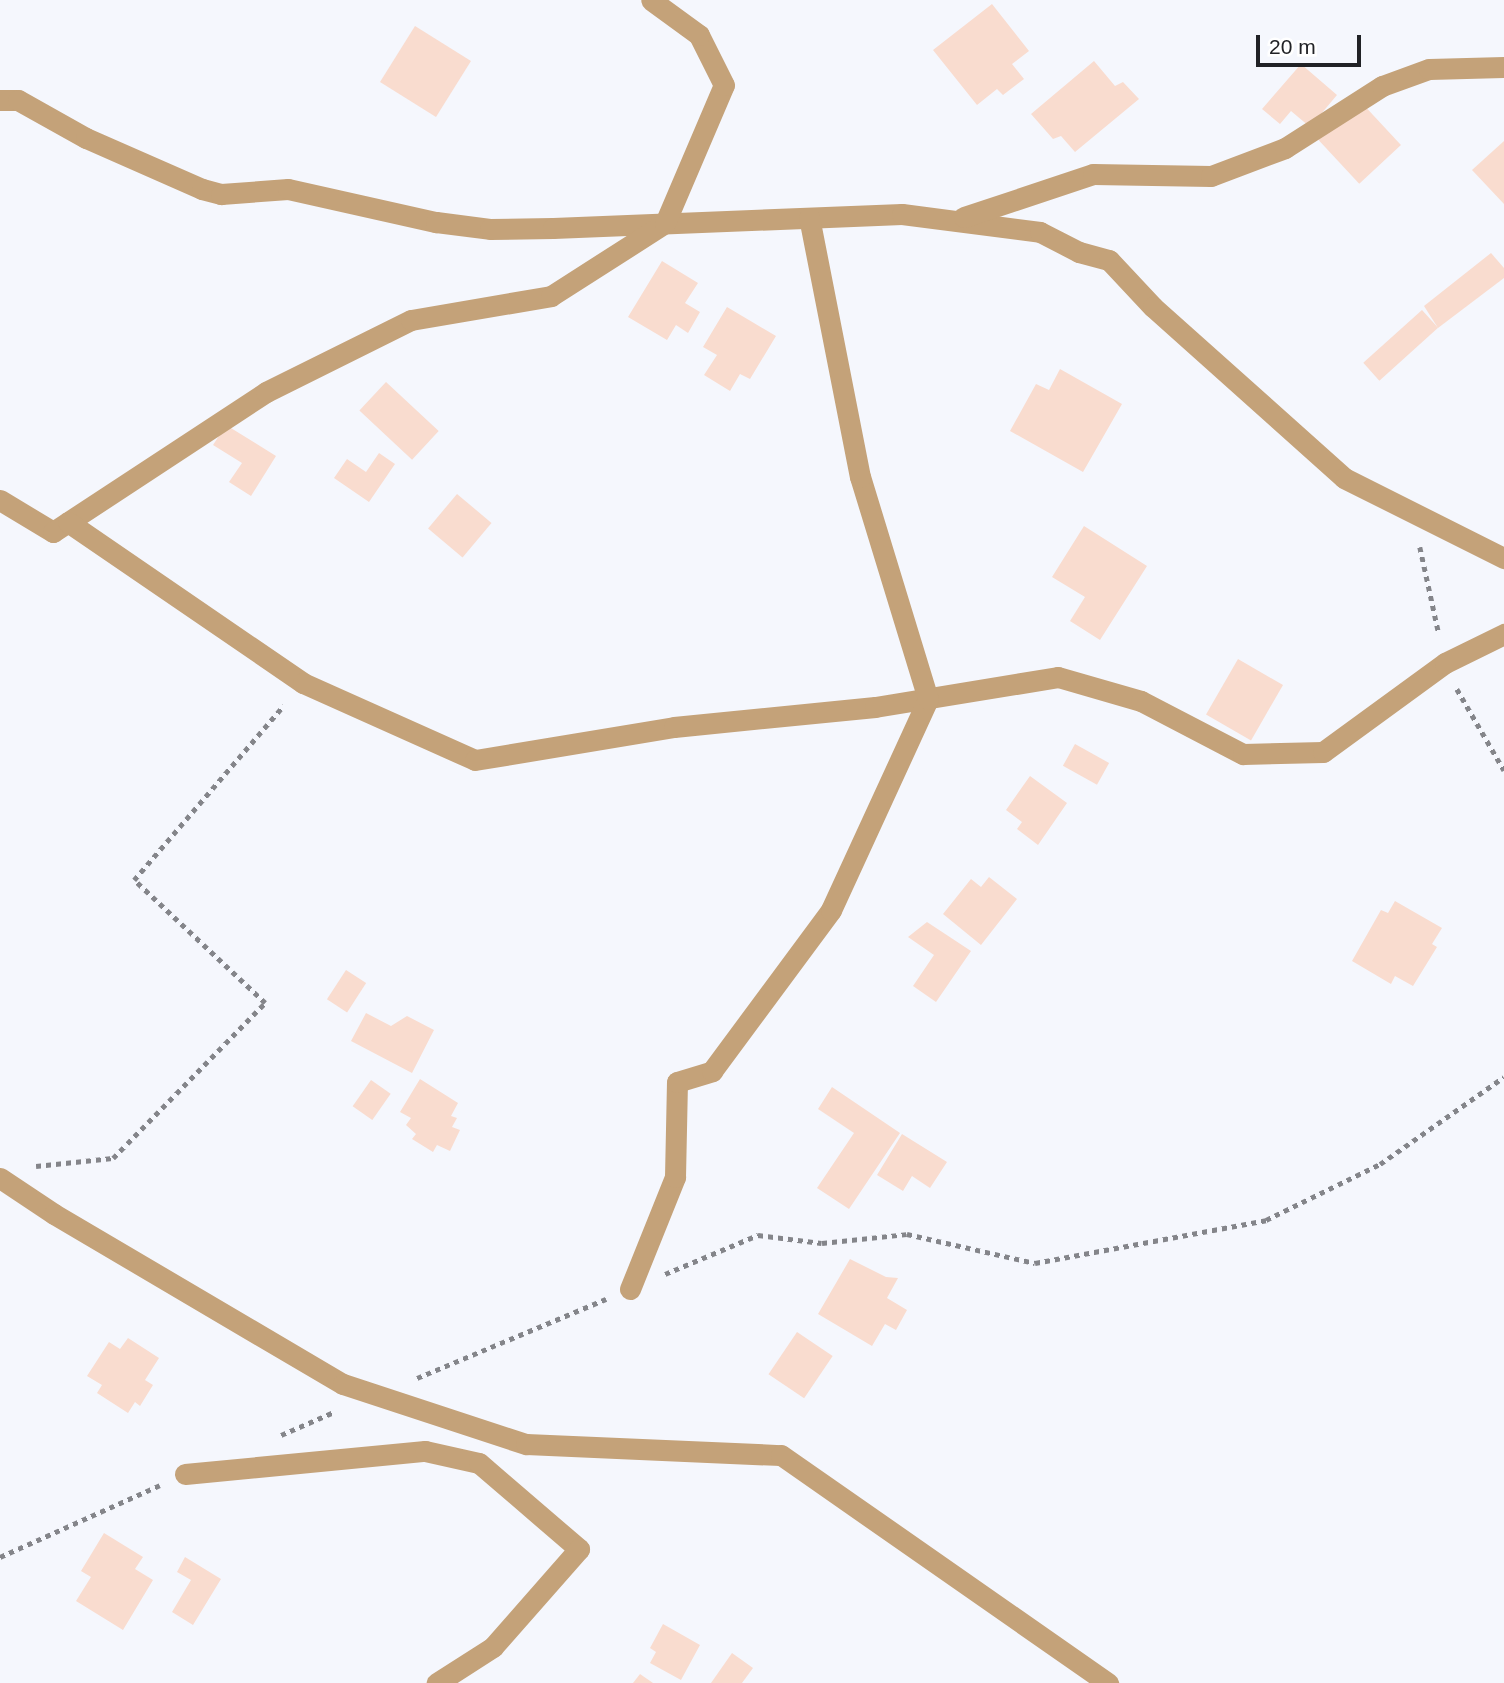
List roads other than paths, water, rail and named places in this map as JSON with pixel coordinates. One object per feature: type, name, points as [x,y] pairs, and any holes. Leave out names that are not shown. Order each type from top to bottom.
[{"type":"street","points":[[0,500],[53,532],[266,392],[411,320],[551,296],[665,223],[724,85],[699,35],[651,0]]},
{"type":"street","points":[[955,220],[1093,174],[1211,176],[1285,148],[1382,86],[1429,69],[1504,67]]},
{"type":"street","points":[[0,100],[18,100],[149,169],[221,194],[288,189],[436,222],[490,229],[902,214],[1040,232],[1079,252],[1109,260],[1153,307],[1344,478],[1504,558]]},
{"type":"street","points":[[630,1289],[675,1177],[677,1082],[712,1071],[831,910],[928,699],[860,477],[809,218]]},
{"type":"street","points":[[68,522],[303,682],[475,760],[674,727],[875,707],[1058,677],[1141,701],[1243,754],[1323,752],[1445,663],[1504,634]]},
{"type":"street","points":[[0,1178],[54,1214],[343,1384],[526,1444],[781,1455],[1108,1683]]},
{"type":"street","points":[[185,1475],[425,1451],[479,1463],[579,1549],[493,1647],[437,1683]]}]
